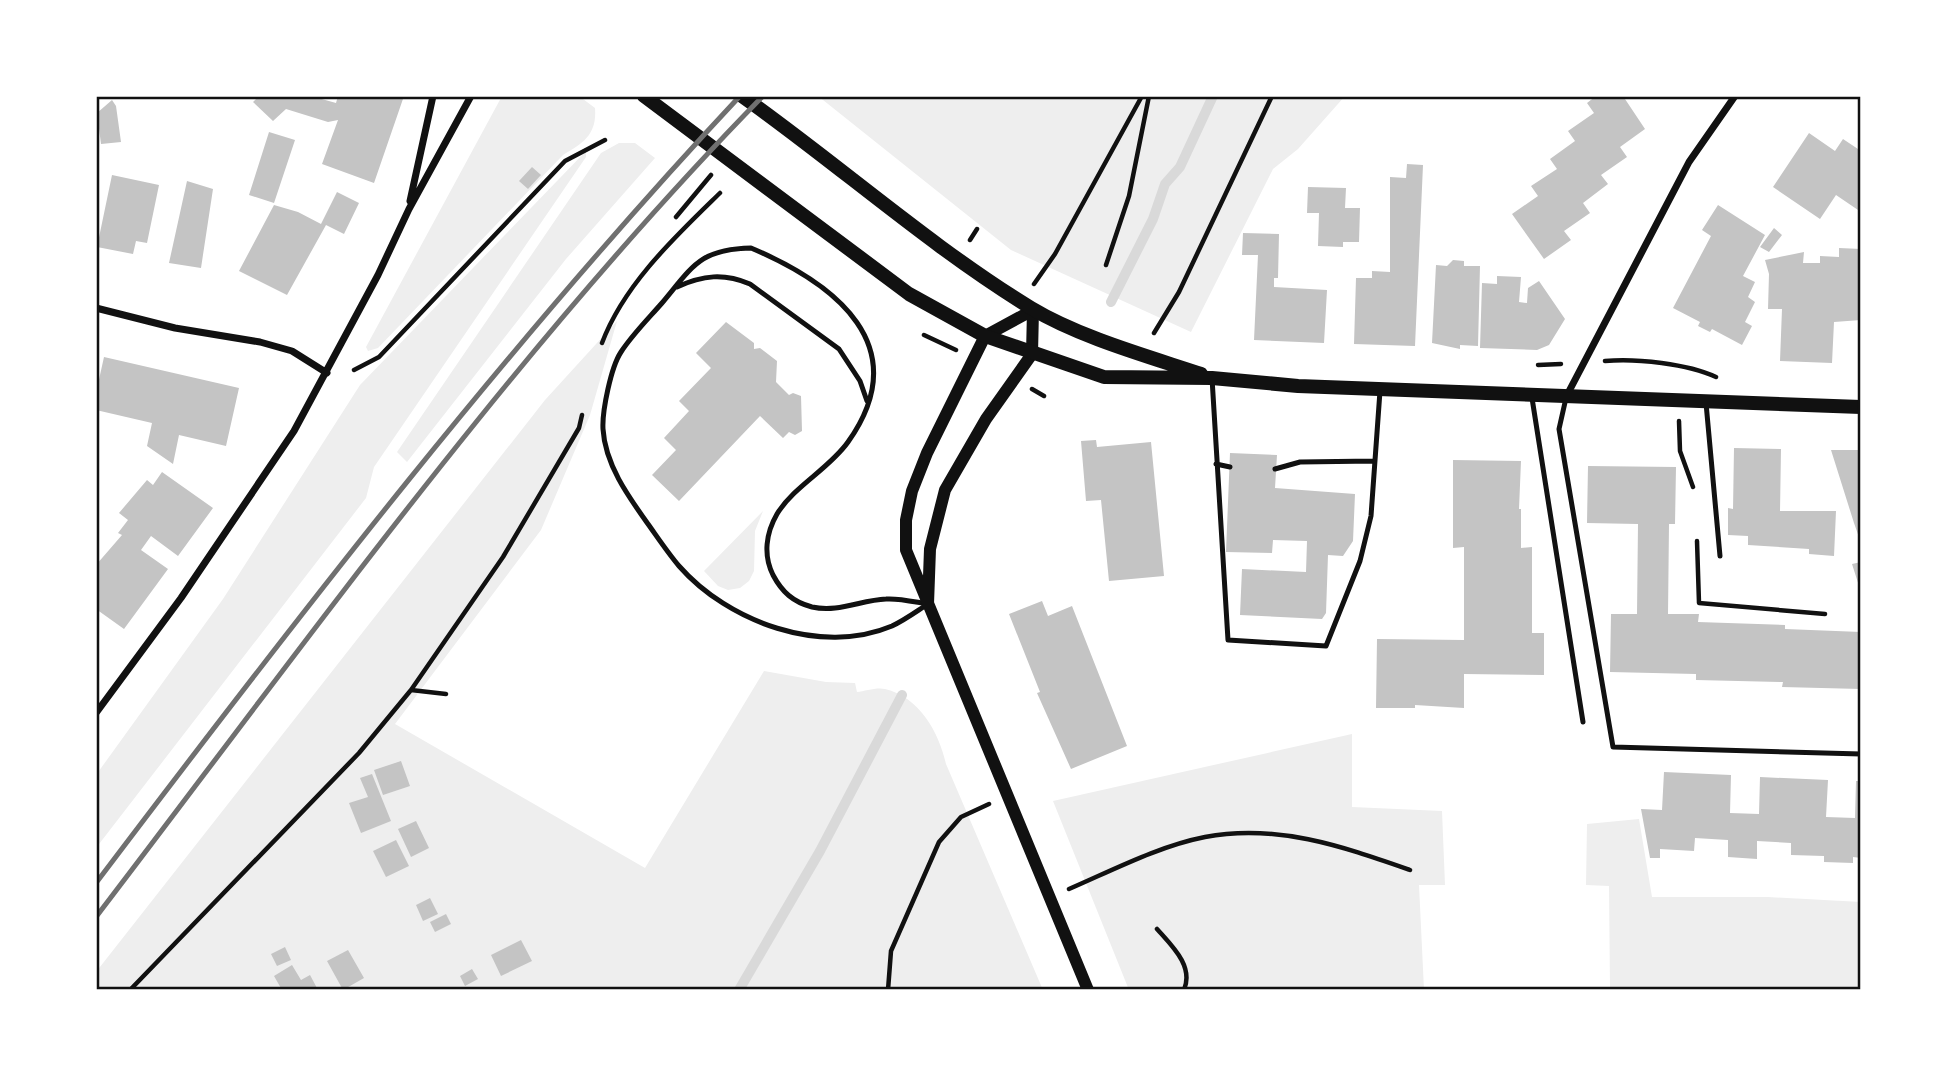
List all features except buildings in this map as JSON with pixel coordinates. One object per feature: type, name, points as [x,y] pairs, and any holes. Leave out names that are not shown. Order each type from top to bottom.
[{"type":"main road","points":[[644,96],[727,155],[909,294],[985,336],[1104,377],[1212,378],[1380,390],[1861,407]]},
{"type":"main road","points":[[742,96],[958,258],[1028,306],[1114,344],[1212,378]]},
{"type":"street","points":[[408,209],[433,96]]},
{"type":"street","points":[[96,713],[257,490],[327,373],[378,275],[408,209],[471,96]]},
{"type":"street","points":[[1566,397],[1689,162],[1735,96]]},
{"type":"street","points":[[1028,306],[985,336],[973,359],[927,453],[912,491],[906,520],[906,550],[1087,990]]},
{"type":"street","points":[[928,604],[930,549],[945,490],[986,419],[1032,354],[1028,306]]},
{"type":"street","points":[[96,308],[175,328],[260,342],[292,351],[327,373]]},
{"type":"lane","points":[[723,248],[751,248],[785,262],[845,307],[867,337],[874,369],[868,402],[846,444],[778,512],[766,544],[768,566],[781,590],[791,599],[814,607],[850,607],[886,599],[928,604],[893,625],[863,635],[828,637],[759,622],[706,591],[680,567],[626,492],[611,462],[603,429],[607,392],[619,354],[697,263],[723,248]]},
{"type":"lane","points":[[674,288],[696,278],[715,275],[733,277],[750,284],[839,349],[860,381],[868,402]]},
{"type":"lane","points":[[1212,378],[1228,640],[1326,646],[1360,561],[1371,516],[1380,390]]},
{"type":"lane","points":[[1531,395],[1583,722]]},
{"type":"lane","points":[[1566,397],[1559,429],[1613,747],[1861,754]]},
{"type":"lane","points":[[1706,400],[1720,556]]},
{"type":"lane","points":[[1275,469],[1300,462],[1374,461]]},
{"type":"lane","points":[[1216,464],[1230,467]]},
{"type":"path","points":[[1028,306],[1142,96]]},
{"type":"path","points":[[1106,265],[1129,196],[1149,96]]},
{"type":"path","points":[[1154,333],[1179,292],[1272,96]]},
{"type":"path","points":[[354,370],[379,357],[565,161],[605,140]]},
{"type":"path","points":[[676,217],[727,155]]},
{"type":"path","points":[[924,335],[973,359]]},
{"type":"path","points":[[1622,359],[1693,367]]},
{"type":"path","points":[[130,990],[359,753],[411,690],[503,557],[579,428]]},
{"type":"path","points":[[411,690],[446,694]]},
{"type":"path","points":[[888,990],[891,951],[939,842],[950,827],[972,811],[984,805],[1011,802]]},
{"type":"path","points":[[1049,898],[1165,848],[1206,836],[1300,836],[1337,844],[1410,870]]},
{"type":"path","points":[[1157,929],[1185,964],[1188,980],[1184,990]]},
{"type":"shaded area","points":[[502,96],[579,96],[595,108],[594,125],[588,137],[563,155],[378,348],[368,351],[366,347]]},
{"type":"shaded area","points":[[818,96],[1345,96],[1298,149],[1273,169],[1191,332],[1011,250]]},
{"type":"shaded area","points":[[619,143],[635,143],[655,158],[566,259],[407,462],[397,452],[601,153]]},
{"type":"shaded area","points":[[586,151],[586,157],[374,467],[366,498],[96,848],[96,775],[223,599],[360,385]]},
{"type":"shaded area","points":[[617,321],[590,415],[541,530],[395,724],[645,868],[764,671],[826,682],[855,683],[857,692],[882,689],[897,693],[917,708],[933,728],[1043,990],[96,990],[96,972],[545,400]]},
{"type":"shaded area","points":[[763,511],[755,531],[754,571],[749,581],[740,588],[728,590],[718,586],[704,571]]},
{"type":"shaded area","points":[[1352,734],[1352,807],[1442,811],[1445,885],[1419,885],[1424,990],[1129,990],[1053,801]]},
{"type":"shaded area","points":[[1639,819],[1652,897],[1768,897],[1861,902],[1861,990],[1584,990],[1610,989],[1609,886],[1586,885],[1587,824]]},
{"type":"waterway","points":[[1111,302],[1153,219],[1165,184],[1180,167],[1213,96]]},
{"type":"waterway","points":[[739,990],[820,851],[902,695]]},
{"type":"railway","points":[[96,883],[329,580],[488,383],[570,285],[740,96]]},
{"type":"railway","points":[[96,917],[336,600],[500,392],[672,192],[763,96]]}]
